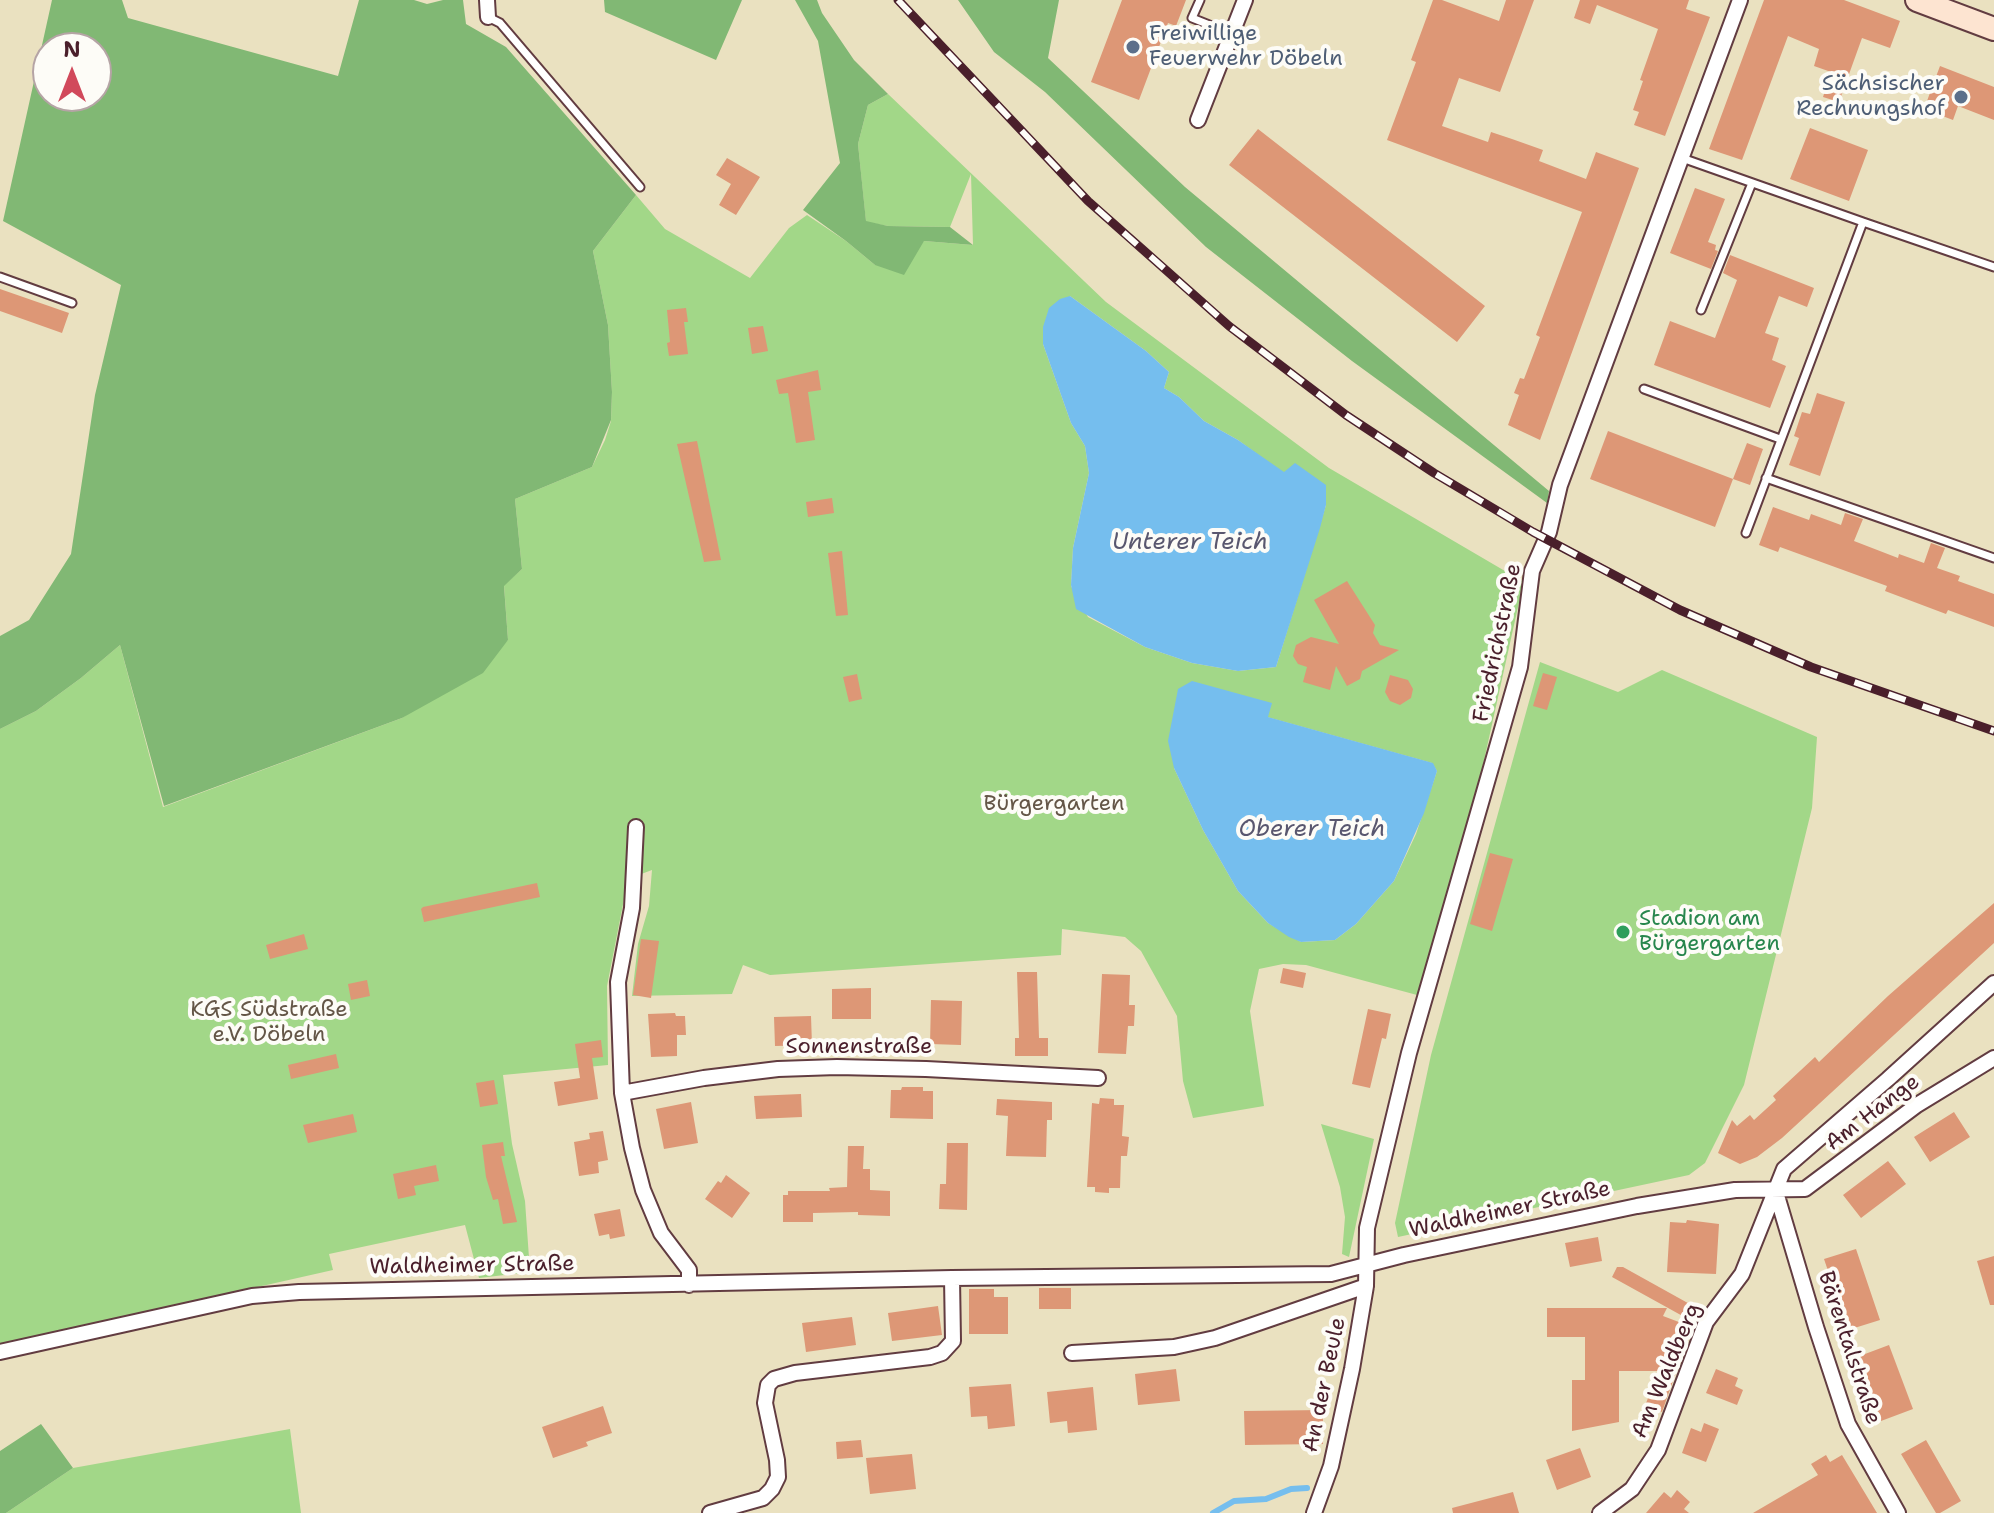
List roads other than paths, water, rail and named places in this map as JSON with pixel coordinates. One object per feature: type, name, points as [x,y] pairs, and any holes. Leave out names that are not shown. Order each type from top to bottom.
[{"type":"main road","points":[[1917,0],[1994,29]]},
{"type":"street","points":[[487,0],[488,17]]},
{"type":"street","points":[[1198,120],[1245,0]]},
{"type":"street","name":"Friedrichstraße","points":[[1366,1264],[1367,1228],[1409,1053],[1520,667],[1532,571],[1549,532],[1560,485],[1740,0]]},
{"type":"street","points":[[636,827],[632,908],[618,982],[622,1093],[643,1190],[661,1233],[689,1270],[689,1285]]},
{"type":"street","points":[[1775,1189],[1784,1169],[1994,983]]},
{"type":"street","name":"Am Hange","points":[[1775,1189],[1805,1189],[1917,1105],[1994,1058]]},
{"type":"street","name":"Sonnenstraße","points":[[622,1093],[719,1076],[778,1069],[837,1067],[1098,1078]]},
{"type":"street","name":"Waldheimer Straße","points":[[0,1352],[252,1296],[299,1292],[952,1278],[1331,1274],[1637,1206],[1735,1190],[1775,1189]]},
{"type":"street","name":"Am Waldberg","points":[[1600,1513],[1632,1489],[1658,1450],[1706,1322],[1742,1274],[1775,1189]]},
{"type":"street","name":"Bärentalstraße","points":[[1775,1189],[1848,1424],[1898,1513]]},
{"type":"street","name":"An der Beule","points":[[1314,1513],[1341,1425],[1366,1286],[1366,1264]]},
{"type":"street","points":[[710,1513],[763,1498],[778,1477],[765,1403],[768,1385],[774,1379],[795,1373],[942,1353],[953,1341],[952,1278]]},
{"type":"street","points":[[1072,1353],[1174,1347],[1215,1338],[1366,1286]]},
{"type":"lane","points":[[1200,0],[1192,18],[1232,34]]},
{"type":"lane","points":[[488,17],[500,23],[640,187]]},
{"type":"lane","points":[[1682,158],[1994,267]]},
{"type":"lane","points":[[1701,310],[1752,183]]},
{"type":"lane","points":[[1746,533],[1863,222]]},
{"type":"lane","points":[[0,277],[72,303]]},
{"type":"lane","points":[[1644,389],[1780,439]]},
{"type":"lane","points":[[1766,478],[1994,558]]},
{"type":"water","name":"Unterer Teich","points":[[1070,296],[1146,351],[1169,372],[1164,388],[1179,397],[1204,421],[1284,472],[1295,463],[1326,485],[1326,505],[1320,528],[1276,667],[1238,671],[1192,663],[1145,647],[1076,609],[1071,585],[1073,548],[1089,473],[1085,446],[1071,423],[1043,344],[1043,327],[1049,308]]},
{"type":"water","name":"Oberer Teich","points":[[1192,681],[1272,703],[1268,717],[1433,763],[1437,771],[1424,813],[1394,881],[1356,924],[1335,940],[1301,942],[1268,923],[1238,891],[1203,830],[1174,768],[1168,741],[1178,689]]},
{"type":"waterway","points":[[1213,1513],[1234,1501],[1266,1499],[1291,1489],[1307,1488]]},
{"type":"railway","points":[[898,0],[1088,201],[1229,326],[1346,415],[1434,473],[1533,532],[1680,610],[1811,667],[1994,731]]},
{"type":"place","name":"Freiwillige Feuerwehr Döbeln","points":[[1133,47]]},
{"type":"place","name":"Sächsischer Rechnungshof","points":[[1961,97]]},
{"type":"place","name":"Stadion am Bürgergarten","points":[[1623,932]]},
{"type":"park label","name":"Bürgergarten","points":[[1054,804]]},
{"type":"park label","name":"KGS Südstraße e.V. Döbeln","points":[[269,1022]]}]
